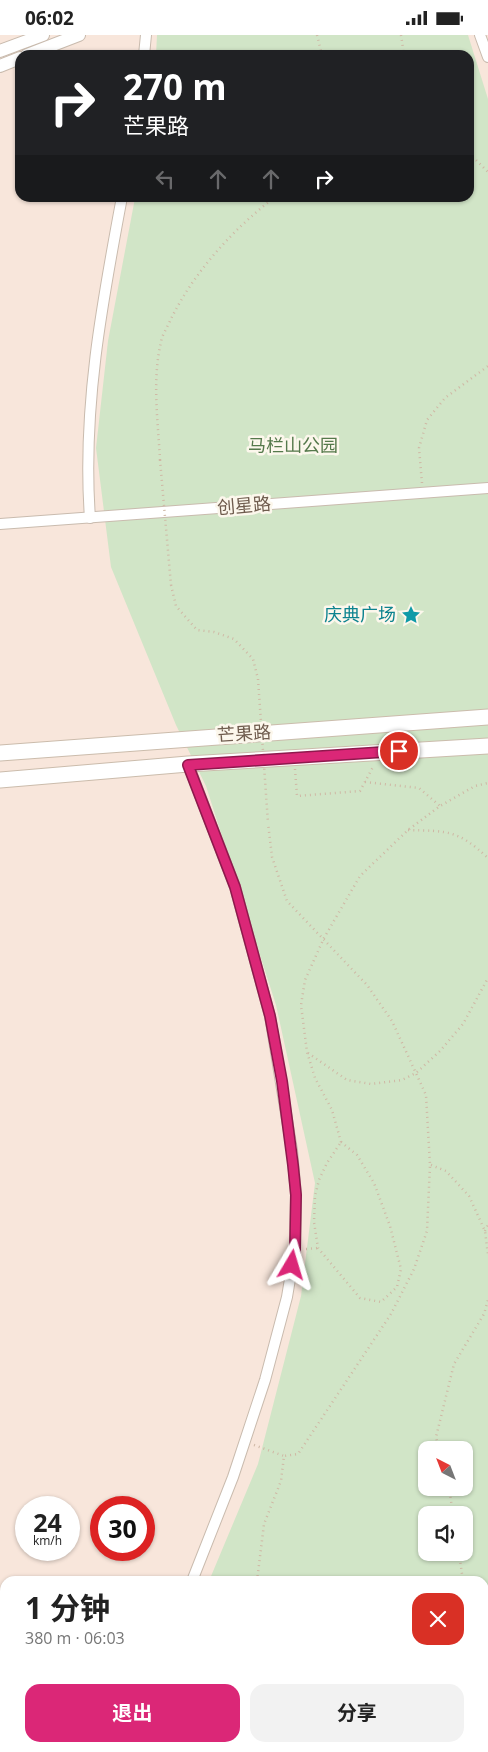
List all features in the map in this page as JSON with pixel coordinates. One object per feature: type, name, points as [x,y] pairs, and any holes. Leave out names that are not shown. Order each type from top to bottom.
[{"type":"main road","name":"芒果路","points":[[0,753],[488,717]]},
{"type":"main road","name":"芒果路","points":[[0,780],[188,765],[488,746]]},
{"type":"street","points":[[0,51],[43,35]]},
{"type":"street","points":[[40,50],[79,35]]},
{"type":"street","points":[[144,50],[146,35]]},
{"type":"street","points":[[480,35],[488,57]]},
{"type":"street","points":[[0,66],[15,60]]},
{"type":"street","points":[[90,518],[87,478],[88,444],[96,359],[104,293],[121,202]]},
{"type":"street","name":"创星路","points":[[0,524],[488,488]]},
{"type":"street","points":[[188,765],[235,887],[270,1016],[292,1150],[295,1186],[295,1249],[287,1297],[246,1442],[214,1529],[194,1576]]},
{"type":"path","points":[[317,35],[321,50]]},
{"type":"path","points":[[401,35],[403,50]]},
{"type":"path","points":[[474,158],[488,172]]},
{"type":"path","points":[[246,1442],[284,1456],[298,1454],[391,1315],[414,1269],[427,1231],[430,1165],[426,1095],[392,1021],[367,985],[288,901],[272,857],[258,679],[253,659],[234,639],[214,632],[197,630],[176,606],[171,585],[156,387],[161,341],[181,299],[218,251],[269,202]]},
{"type":"path","points":[[422,493],[419,448],[428,420],[445,398],[488,366]]},
{"type":"path","points":[[294,758],[297,796],[360,791],[382,752]]},
{"type":"path","points":[[365,782],[419,788],[440,806]]},
{"type":"path","points":[[341,1142],[326,1163],[315,1196],[314,1222],[318,1248],[360,1298],[381,1302],[397,1287],[401,1269],[390,1226],[374,1183],[357,1155],[341,1142],[332,1110],[315,1077],[307,1052],[300,1005],[305,980],[324,938],[360,876],[408,830],[440,806],[476,786],[488,783]]},
{"type":"path","points":[[408,830],[453,833],[472,843],[488,858]]},
{"type":"path","points":[[307,1052],[347,1080],[371,1084],[402,1080],[416,1073],[440,1051],[463,1024],[488,978]]},
{"type":"path","points":[[430,1165],[446,1171],[469,1196],[485,1231],[488,1255]]},
{"type":"path","points":[[485,1231],[488,1225]]},
{"type":"path","points":[[397,1287],[403,1290]]},
{"type":"path","points":[[437,1441],[436,1437],[454,1364],[484,1315],[488,1300]]},
{"type":"path","points":[[259,1576],[264,1524],[281,1481],[284,1456]]},
{"type":"path","points":[[460,1561],[462,1576]]},
{"type":"shaded area","points":[[0,35],[488,35],[488,1576],[0,1576]]},
{"type":"green space","name":"马栏山公园","points":[[157,35],[468,35],[473,50],[156,50]]},
{"type":"green space","name":"马栏山公园","points":[[474,54],[488,99],[488,1576],[211,1576],[258,1464],[301,1296],[315,1183],[276,1005],[206,786],[176,725],[111,567],[96,448],[108,341],[134,202],[474,202]]},
{"type":"place","name":"庆典广场","points":[[411,615]]},
{"type":"route","points":[[292,1265],[295,1249],[296,1195],[292,1150],[282,1081],[270,1016],[235,887],[188,765],[399,751]]}]
